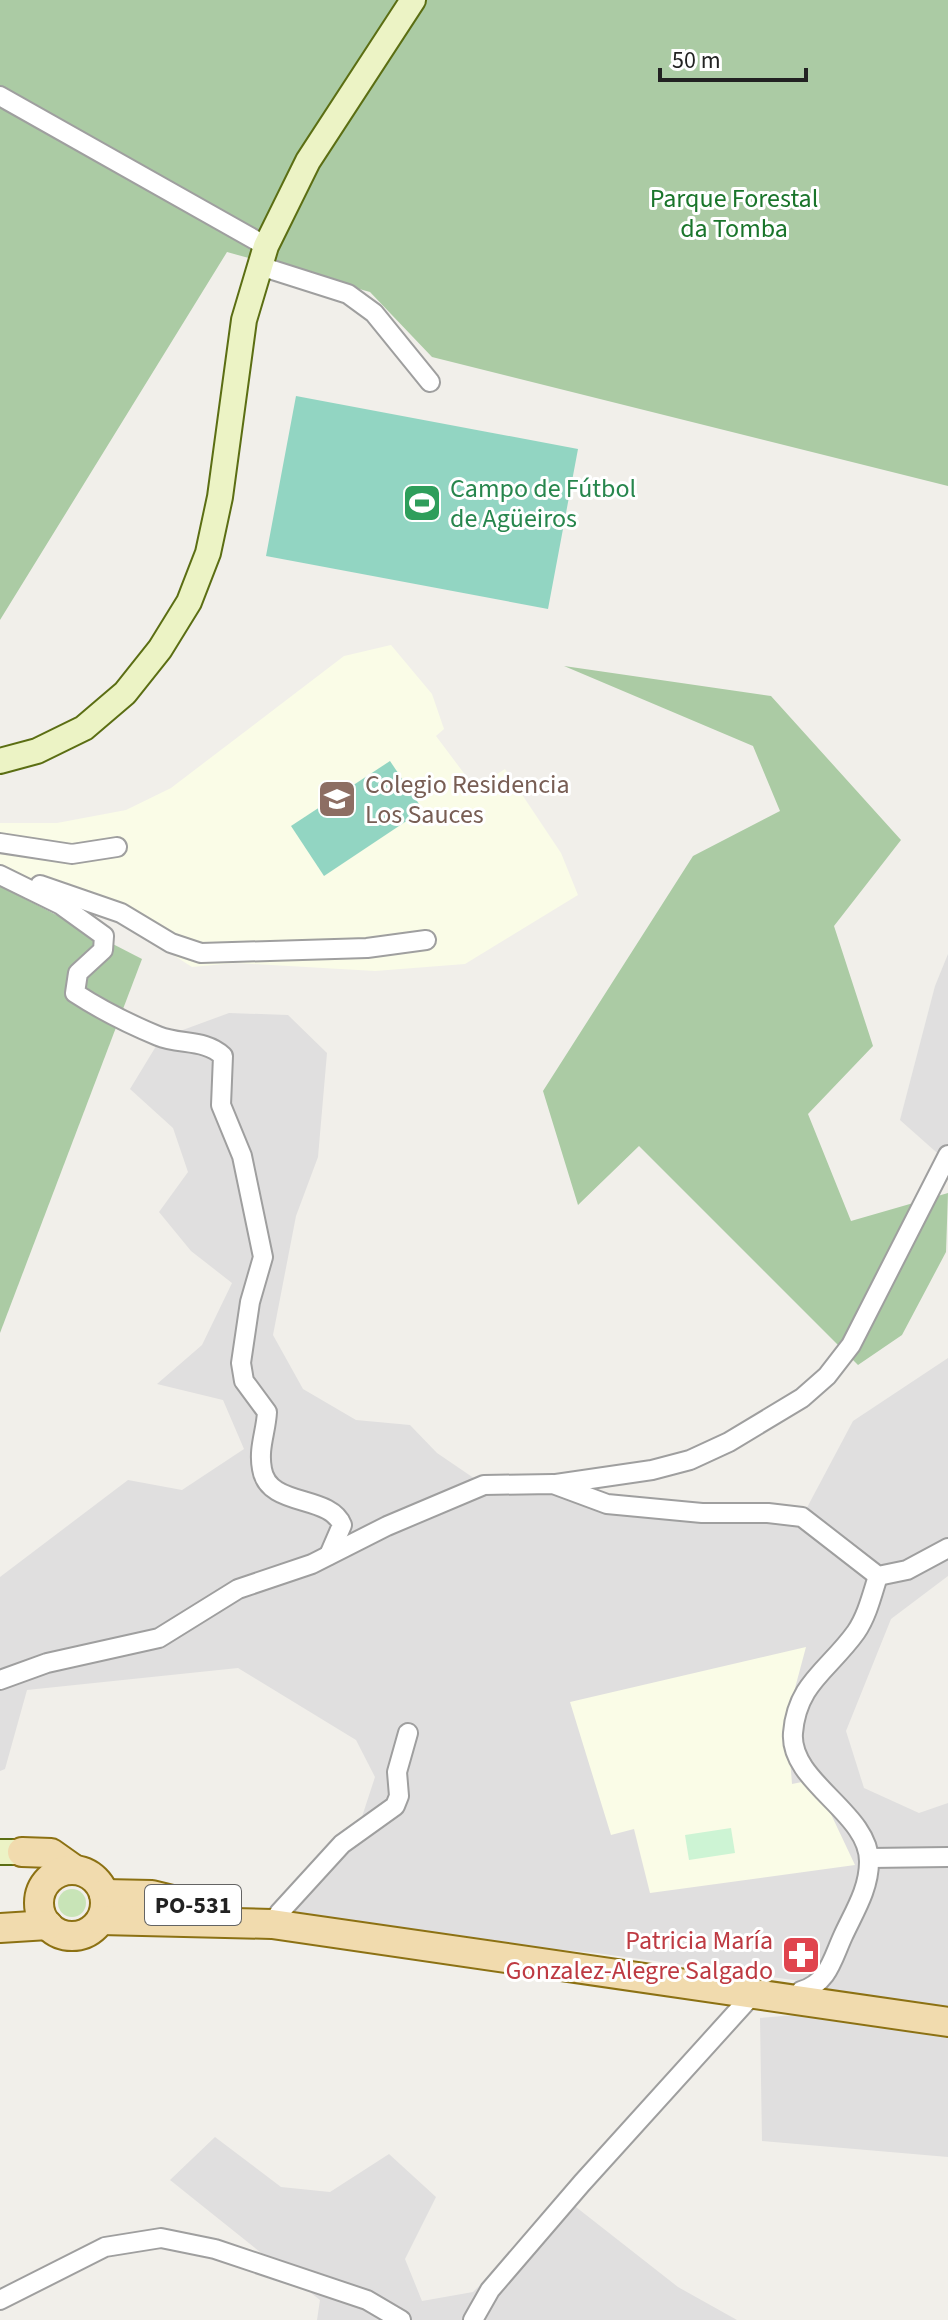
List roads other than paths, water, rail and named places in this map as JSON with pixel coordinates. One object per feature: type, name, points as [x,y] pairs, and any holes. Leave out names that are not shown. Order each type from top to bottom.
[{"type":"main road","points":[[11,1852],[51,1853],[75,1870],[93,1877],[103,1905]]},
{"type":"main road","points":[[11,1852],[34,1865],[44,1904]]},
{"type":"main road","name":"PO-531","points":[[75,1870],[53,1876],[44,1904],[56,1932],[75,1936],[85,1933],[103,1905],[152,1895],[193,1905],[506,1942],[801,1991],[831,1984],[948,2013]]},
{"type":"main road","name":"PO-531","points":[[0,1910],[44,1904]]},
{"type":"main road","name":"PO-531","points":[[0,1928],[44,1904]]},
{"type":"main road","name":"PO-531","points":[[103,1905],[272,1924],[740,1999],[948,2022]]},
{"type":"street","points":[[0,761],[37,751],[84,728],[125,693],[160,649],[189,602],[208,553],[220,497],[244,320],[263,256],[308,161],[413,0]]},
{"type":"street","points":[[0,96],[263,256],[348,294],[374,313],[430,382]]},
{"type":"street","points":[[0,843],[72,854],[117,847]]},
{"type":"street","points":[[0,874],[86,899],[121,913],[171,943],[201,953],[367,948],[426,940]]},
{"type":"street","points":[[0,874],[61,905],[104,936],[103,950],[78,973],[75,993],[107,1013],[161,1038],[213,1047],[223,1056],[221,1105],[242,1156],[263,1257],[250,1302],[241,1363],[244,1381],[267,1412],[260,1446],[262,1473],[269,1484],[286,1495],[332,1512],[339,1519],[342,1525],[329,1555]]},
{"type":"street","points":[[0,1680],[47,1663],[159,1638],[238,1589],[329,1555],[484,1485],[553,1484],[652,1470],[690,1460],[729,1442],[802,1398],[827,1376],[851,1345],[948,1155]]},
{"type":"street","points":[[553,1484],[607,1504],[702,1513],[768,1513],[802,1517],[878,1576],[907,1570],[948,1548]]},
{"type":"street","points":[[831,1984],[864,1892],[870,1858],[861,1835],[806,1771],[792,1738],[796,1710],[804,1690],[857,1630],[878,1576]]},
{"type":"street","points":[[279,1913],[342,1844],[395,1806],[399,1796],[397,1772],[408,1733]]},
{"type":"street","points":[[870,1858],[948,1857]]},
{"type":"street","points":[[473,2320],[500,2279],[740,1999]]},
{"type":"street","points":[[0,2300],[105,2247],[161,2238],[215,2249],[353,2295],[401,2320]]},
{"type":"place","name":"Campo de Fútbol de Agüeiros","points":[[422,503]]},
{"type":"place","name":"Colegio Residencia Los Sauces","points":[[337,799]]},
{"type":"place","name":"Patricia María Gonzalez-Alegre Salgado","points":[[801,1955]]},
{"type":"park label","name":"Parque Forestal da Tomba","points":[[734,213]]}]
